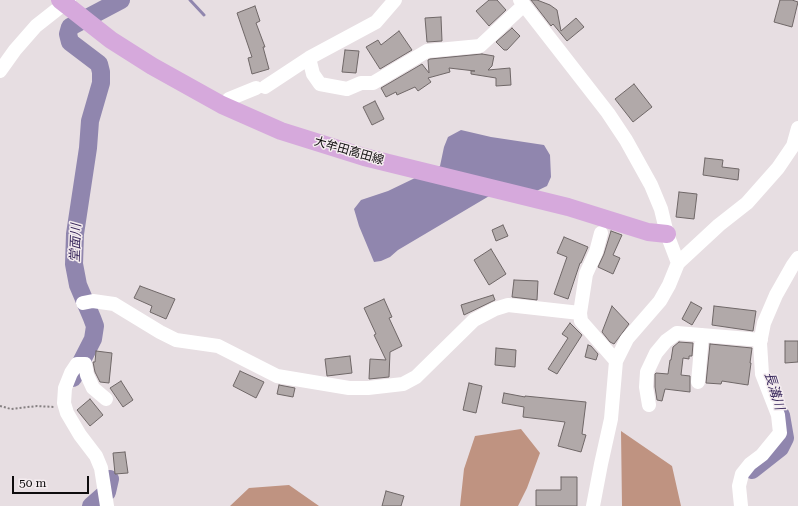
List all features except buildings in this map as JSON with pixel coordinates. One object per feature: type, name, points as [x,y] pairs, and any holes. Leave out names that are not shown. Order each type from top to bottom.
[{"type":"main road","name":"大牟田高田線","points":[[67,4],[110,40],[152,66],[222,105],[281,130],[364,157],[568,207],[643,231],[667,234]]},
{"type":"street","points":[[222,105],[229,99],[260,88],[309,58],[376,22],[395,0]]},
{"type":"street","points":[[309,58],[313,74],[320,84],[347,89],[361,83],[373,83],[427,51],[480,46],[522,3],[608,113],[626,140],[651,185],[678,263]]},
{"type":"street","points":[[0,71],[15,50],[36,26],[67,4]]},
{"type":"street","points":[[593,506],[600,464],[611,419],[616,361],[627,339],[660,301],[669,285],[678,263],[719,225],[747,203],[778,168],[794,146],[798,128]]},
{"type":"street","points":[[601,233],[596,252],[586,274],[580,313],[581,321],[616,361]]},
{"type":"street","points":[[740,506],[739,486],[742,474],[750,464],[762,455],[780,433],[778,415],[762,374],[761,340],[764,323],[776,295],[798,258]]},
{"type":"street","points":[[83,303],[93,301],[114,304],[176,340],[218,346],[277,376],[349,388],[368,388],[403,384],[416,376],[474,320],[495,309],[508,305],[580,313]]},
{"type":"street","points":[[649,405],[646,387],[647,372],[656,353],[666,341],[677,333],[761,340]]},
{"type":"street","points":[[698,382],[702,335]]},
{"type":"street","points":[[106,400],[93,388],[87,375],[85,364],[77,364],[71,373],[65,388],[66,413],[96,456],[101,468],[107,506]]},
{"type":"path","points":[[0,406],[11,409],[37,406],[65,407]]},
{"type":"shaded area","points":[[461,130],[491,137],[544,145],[550,155],[551,177],[547,186],[528,195],[496,192],[398,250],[390,257],[374,262],[359,226],[354,209],[361,200],[388,191],[440,166],[448,137]]},
{"type":"shaded area","points":[[521,429],[540,453],[527,488],[518,506],[460,506],[464,469],[475,436]]},
{"type":"shaded area","points":[[621,431],[672,466],[681,506],[622,506]]},
{"type":"shaded area","points":[[289,485],[319,506],[230,506],[249,488]]},
{"type":"waterway","name":"堂面川","points":[[73,378],[93,339],[95,326],[78,285],[74,264],[75,234],[88,148],[90,121],[101,83],[101,72],[99,64],[70,42],[68,34],[70,27],[121,0]]},
{"type":"waterway","points":[[190,0],[204,15]]},
{"type":"waterway","name":"長溝川","points":[[752,470],[780,448],[785,438],[781,415]]},
{"type":"waterway","name":"堂面川","points":[[91,506],[107,492],[110,479]]}]
